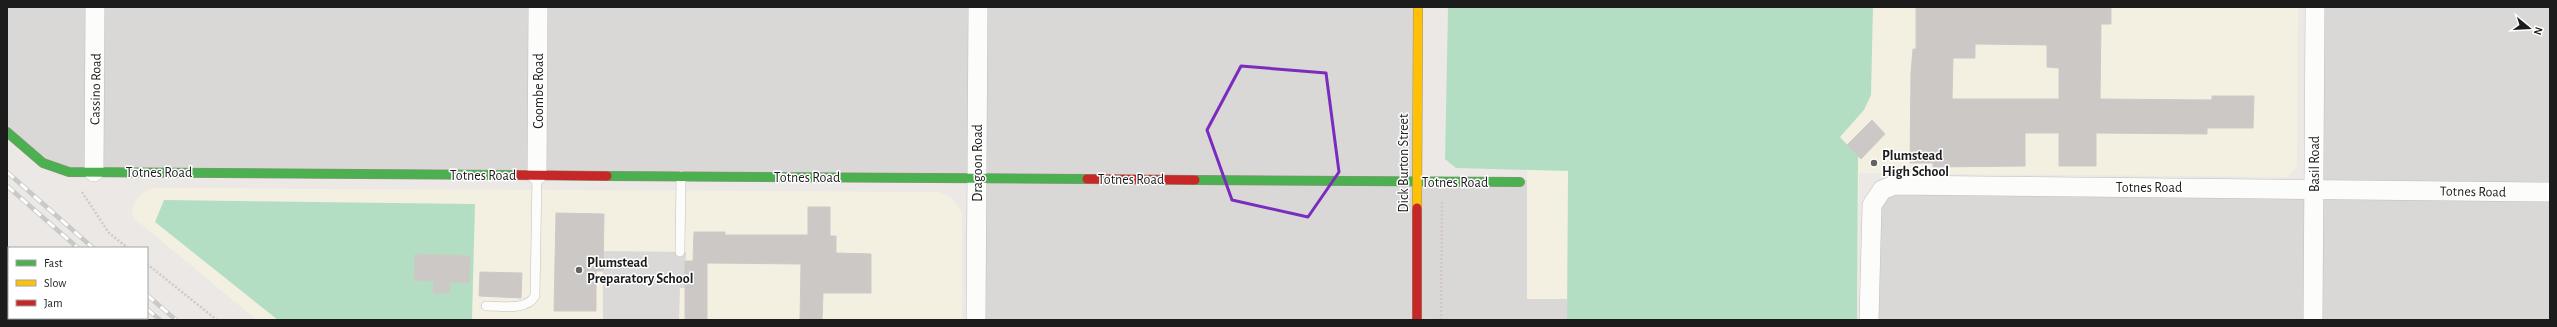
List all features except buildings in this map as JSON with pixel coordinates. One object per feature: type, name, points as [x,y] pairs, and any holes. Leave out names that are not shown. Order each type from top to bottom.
[{"type":"street","name":"Cassino Road","points":[[94,172],[96,7]]},
{"type":"street","name":"Coombe Road","points":[[537,175],[538,7]]},
{"type":"street","name":"Dragoon Road","points":[[976,320],[978,7]]},
{"type":"street","name":"Dick Burton Street","points":[[1417,320],[1416,182],[1418,7]]},
{"type":"street","name":"Basil Road","points":[[2313,320],[2315,7]]},
{"type":"street","name":"Totnes Road","points":[[7,132],[44,165],[69,172],[1520,182]]},
{"type":"street","name":"Totnes Road","points":[[1869,320],[1871,211],[1874,198],[1887,187],[2314,189],[2550,192]]},
{"type":"street","points":[[7,297],[8,320]]},
{"type":"lane","points":[[486,306],[524,305],[532,301],[535,296],[537,175]]},
{"type":"lane","points":[[680,252],[681,176]]},
{"type":"path","points":[[69,172],[109,233],[127,247]]},
{"type":"path","points":[[1441,320],[1442,197]]},
{"type":"path","points":[[148,265],[217,320]]},
{"type":"highlighted area","points":[[1241,66],[1326,73],[1339,172],[1308,217],[1232,200],[1207,130]]},
{"type":"shaded area","points":[[7,7],[1419,7],[1418,180],[1527,180],[1527,299],[1567,299],[1567,320],[976,320],[976,178],[63,173],[7,134]]},
{"type":"shaded area","name":"Plumstead High School","points":[[1448,7],[2298,7],[2297,167],[2288,177],[1859,173],[1857,320],[1567,320],[1567,299],[1527,299],[1527,170],[1456,168],[1445,159]]},
{"type":"shaded area","points":[[2315,7],[2550,7],[2550,320],[1868,320],[1875,194],[2313,188]]},
{"type":"shaded area","name":"Plumstead Preparatory School","points":[[153,188],[939,192],[953,199],[962,212],[962,320],[257,320],[135,219],[132,213],[134,203],[141,194]]},
{"type":"shaded area","points":[[603,251],[686,252],[685,288],[680,288],[679,320],[603,320]]},
{"type":"green space","points":[[1448,7],[1873,7],[1871,95],[1864,110],[1840,137],[1858,156],[1857,320],[1567,320],[1568,171],[1456,168],[1445,159]]},
{"type":"green space","points":[[164,200],[475,204],[472,320],[278,320],[155,222]]},
{"type":"railway","points":[[7,172],[92,247]]},
{"type":"railway","points":[[7,186],[77,247]]},
{"type":"railway","points":[[148,296],[176,320]]},
{"type":"railway","points":[[148,310],[160,320]]},
{"type":"traffic: fast","points":[[7,132],[43,163],[69,172],[514,175]]},
{"type":"traffic: fast","points":[[607,176],[1087,179]]},
{"type":"traffic: fast","points":[[1195,180],[1520,182]]},
{"type":"traffic: slow","points":[[1417,208],[1418,7]]},
{"type":"traffic: jam","points":[[514,175],[607,176]]},
{"type":"traffic: jam","points":[[1087,179],[1195,180]]},
{"type":"traffic: jam","points":[[1417,208],[1417,320]]},
{"type":"place","name":"Plumstead High School","points":[[1874,163]]},
{"type":"place","name":"Plumstead Preparatory School","points":[[579,270]]}]
